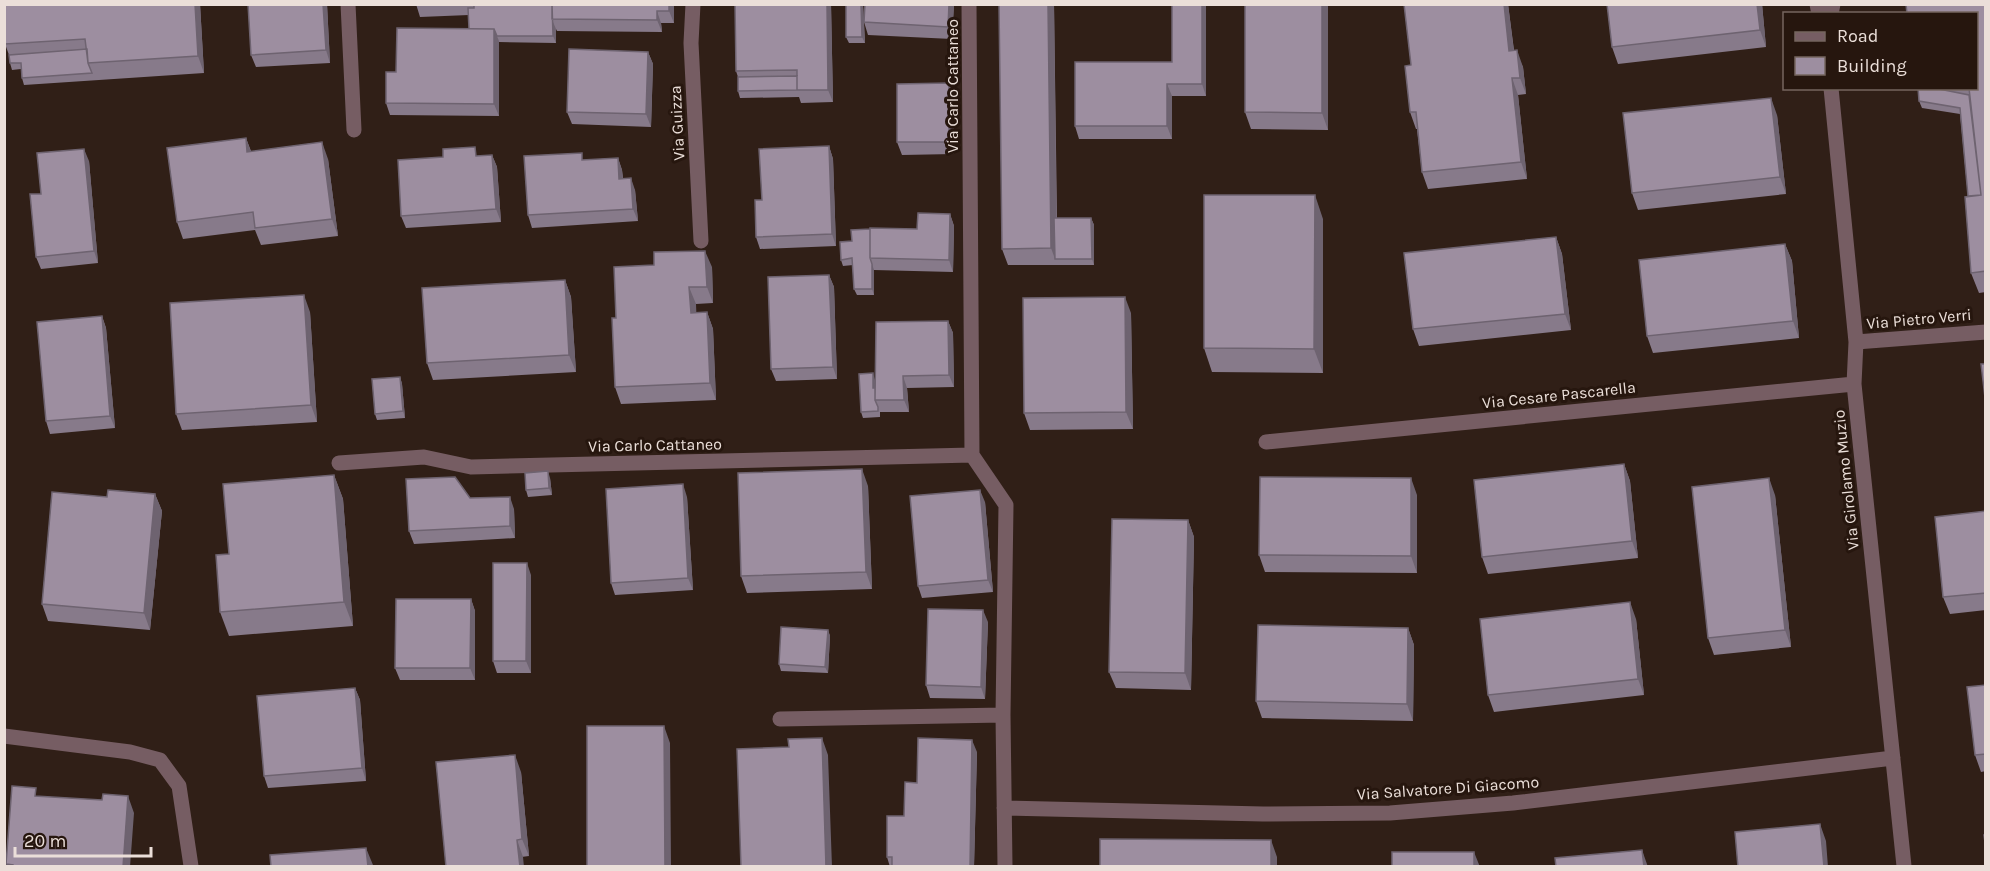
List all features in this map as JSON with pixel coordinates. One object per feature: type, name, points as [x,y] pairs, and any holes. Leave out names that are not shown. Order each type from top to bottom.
[{"type":"street","points":[[348,4],[354,130]]},
{"type":"street","name":"Via Guizza","points":[[693,4],[691,43],[701,241]]},
{"type":"street","name":"Via Carlo Cattaneo","points":[[339,463],[424,457],[471,467],[972,455],[969,4]]},
{"type":"street","name":"Via Girolamo Muzio","points":[[1831,90],[1856,342],[1854,384],[1904,867]]},
{"type":"street","name":"Via Pietro Verri","points":[[1856,342],[1986,332]]},
{"type":"street","name":"Via Cesare Pascarella","points":[[1266,442],[1854,384]]},
{"type":"street","points":[[972,455],[1006,505],[1003,715],[1005,867]]},
{"type":"street","points":[[780,719],[1003,715]]},
{"type":"street","points":[[4,736],[130,752],[160,760],[179,786],[191,867]]},
{"type":"street","name":"Via Salvatore Di Giacomo","points":[[1004,808],[1263,814],[1390,813],[1512,803],[1893,758]]},
{"type":"building","points":[[4,4],[195,4],[198,56],[88,63],[85,39],[5,44]]},
{"type":"building","points":[[248,4],[323,4],[326,50],[251,55]]},
{"type":"building","points":[[474,4],[552,4],[553,36],[497,36],[494,29],[469,29],[468,8],[474,8]]},
{"type":"building","points":[[552,4],[669,4],[669,11],[657,11],[657,20],[552,19]]},
{"type":"building","points":[[735,4],[827,4],[828,90],[797,90],[797,70],[736,71]]},
{"type":"building","points":[[846,4],[861,4],[862,37],[846,37]]},
{"type":"building","points":[[865,4],[949,4],[948,27],[864,22]]},
{"type":"building","points":[[999,4],[1048,4],[1051,248],[1002,249]]},
{"type":"building","points":[[1172,4],[1202,4],[1202,84],[1167,84],[1167,126],[1075,126],[1075,62],[1172,62]]},
{"type":"building","points":[[1245,4],[1322,4],[1322,113],[1245,112]]},
{"type":"building","points":[[1404,4],[1504,4],[1509,51],[1517,50],[1520,78],[1512,78],[1521,162],[1422,172],[1416,112],[1410,112],[1405,66],[1411,65]]},
{"type":"building","points":[[1607,4],[1757,4],[1760,30],[1612,47]]},
{"type":"building","points":[[1906,4],[1986,4],[1986,271],[1971,273],[1965,197],[1981,195],[1969,90],[1978,90],[1978,12],[1907,12]]},
{"type":"building","points":[[397,28],[494,29],[494,104],[386,103],[386,72],[396,72]]},
{"type":"building","points":[[87,49],[88,63],[92,73],[22,78],[21,63],[10,63],[9,55]]},
{"type":"building","points":[[569,49],[648,52],[646,114],[567,112]]},
{"type":"building","points":[[797,76],[797,90],[738,91],[738,77]]},
{"type":"building","points":[[949,83],[949,142],[897,142],[897,84]]},
{"type":"building","points":[[1918,90],[1944,90],[1969,95],[1981,195],[1968,196],[1960,108],[1919,101]]},
{"type":"building","points":[[1771,98],[1780,177],[1632,193],[1623,113]]},
{"type":"building","points":[[246,138],[247,152],[322,142],[332,219],[255,228],[253,212],[177,222],[167,148]]},
{"type":"building","points":[[829,146],[832,234],[756,237],[755,200],[762,200],[759,149]]},
{"type":"building","points":[[475,147],[476,156],[492,155],[496,209],[401,216],[398,160],[443,157],[443,149]]},
{"type":"building","points":[[84,149],[94,251],[36,257],[30,194],[41,194],[37,153]]},
{"type":"building","points":[[582,153],[582,160],[618,158],[619,179],[631,178],[633,209],[528,215],[524,156]]},
{"type":"building","points":[[1204,195],[1315,195],[1314,349],[1204,348]]},
{"type":"building","points":[[918,213],[950,214],[949,260],[870,258],[870,228],[917,229]]},
{"type":"building","points":[[1054,218],[1091,218],[1092,259],[1055,259]]},
{"type":"building","points":[[870,229],[872,289],[854,289],[852,258],[841,260],[840,242],[852,241],[851,230]]},
{"type":"building","points":[[1556,237],[1565,314],[1413,329],[1404,253]]},
{"type":"building","points":[[1785,244],[1793,321],[1647,336],[1639,260]]},
{"type":"building","points":[[705,251],[707,287],[689,287],[691,313],[707,312],[710,383],[615,387],[612,318],[616,318],[614,267],[654,265],[654,252]]},
{"type":"building","points":[[829,275],[833,367],[771,369],[768,277]]},
{"type":"building","points":[[565,280],[569,355],[427,363],[422,288]]},
{"type":"building","points":[[304,295],[311,405],[176,414],[170,303]]},
{"type":"building","points":[[1125,297],[1126,412],[1024,413],[1023,298]]},
{"type":"building","points":[[102,316],[110,416],[46,421],[37,322]]},
{"type":"building","points":[[948,321],[949,375],[903,376],[904,400],[875,400],[876,322]]},
{"type":"building","points":[[1981,364],[1986,364],[1986,406]]},
{"type":"building","points":[[873,373],[873,388],[875,388],[878,411],[861,412],[859,374]]},
{"type":"building","points":[[400,377],[403,411],[375,414],[372,379]]},
{"type":"building","points":[[1624,464],[1632,541],[1482,557],[1474,480]]},
{"type":"building","points":[[862,469],[866,572],[741,576],[738,473]]},
{"type":"building","points":[[548,471],[549,488],[526,490],[525,473]]},
{"type":"building","points":[[334,475],[344,602],[220,612],[216,555],[229,554],[223,484]]},
{"type":"building","points":[[455,477],[470,498],[510,497],[510,526],[409,531],[406,479]]},
{"type":"building","points":[[1260,477],[1411,478],[1411,556],[1259,555]]},
{"type":"building","points":[[1769,478],[1785,630],[1708,638],[1692,487]]},
{"type":"building","points":[[683,484],[688,578],[611,583],[606,489]]},
{"type":"building","points":[[108,490],[155,494],[144,613],[42,604],[52,492],[107,497]]},
{"type":"building","points":[[980,490],[988,580],[918,586],[910,496]]},
{"type":"building","points":[[1986,511],[1986,593],[1943,597],[1935,517]]},
{"type":"building","points":[[1112,519],[1188,520],[1185,673],[1109,672]]},
{"type":"building","points":[[493,563],[527,563],[526,661],[493,661]]},
{"type":"building","points":[[396,599],[471,599],[470,668],[395,668]]},
{"type":"building","points":[[1630,602],[1638,679],[1488,695],[1480,619]]},
{"type":"building","points":[[928,609],[983,610],[981,687],[926,685]]},
{"type":"building","points":[[1258,625],[1408,628],[1407,704],[1256,701]]},
{"type":"building","points":[[781,627],[828,630],[825,667],[779,664]]},
{"type":"building","points":[[1986,685],[1986,754],[1975,755],[1967,687]]},
{"type":"building","points":[[355,688],[362,768],[264,776],[257,696]]},
{"type":"building","points":[[587,726],[664,726],[665,867],[587,867]]},
{"type":"building","points":[[822,738],[826,867],[741,867],[737,749],[789,747],[788,739]]},
{"type":"building","points":[[918,738],[972,740],[970,867],[892,867],[892,857],[887,857],[887,816],[904,816],[905,782],[917,783]]},
{"type":"building","points":[[515,755],[522,839],[517,840],[520,867],[446,867],[436,762]]},
{"type":"building","points":[[12,786],[36,788],[35,796],[102,800],[103,794],[128,796],[123,867],[13,867],[13,865],[6,864]]},
{"type":"building","points":[[1820,824],[1824,867],[1738,867],[1735,832]]},
{"type":"building","points":[[1100,839],[1271,840],[1271,867],[1100,867]]},
{"type":"building","points":[[366,848],[368,867],[271,867],[270,855]]},
{"type":"building","points":[[1642,850],[1644,867],[1556,867],[1555,858]]},
{"type":"building","points":[[1392,852],[1474,852],[1474,867],[1392,867]]}]
